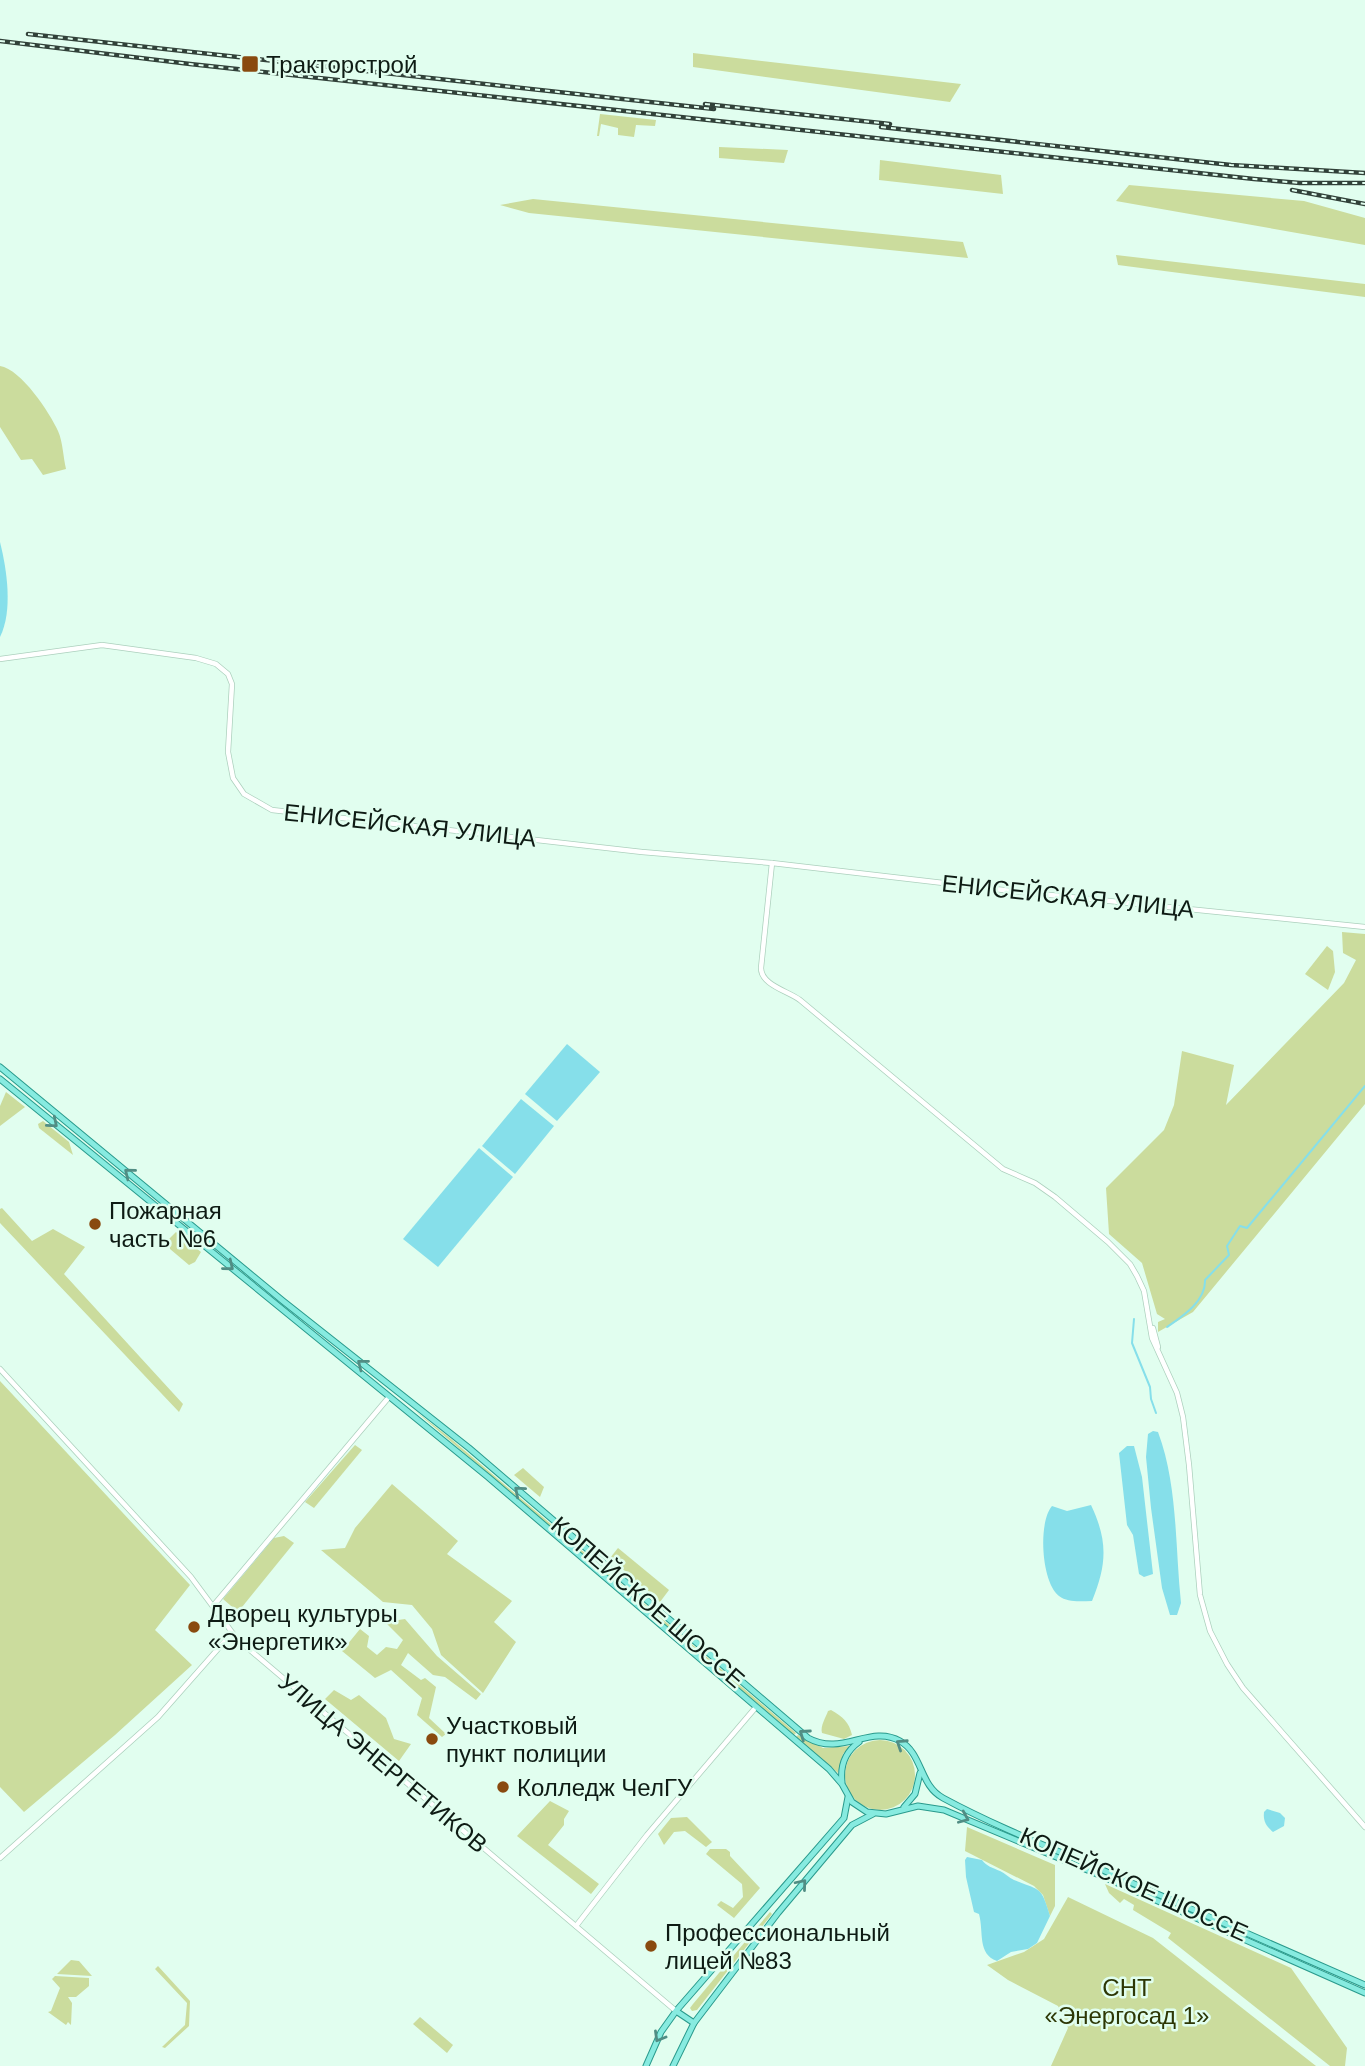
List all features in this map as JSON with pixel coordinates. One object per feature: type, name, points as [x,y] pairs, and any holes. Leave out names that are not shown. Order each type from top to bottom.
[{"type":"main road","name":"КОПЕЙСКОЕ ШОССЕ","points":[[0,1067],[469,1448],[799,1731],[816,1742],[827,1745],[886,1736],[903,1742],[913,1752],[920,1772],[935,1793],[951,1802],[1365,1985]]},
{"type":"main road","name":"КОПЕЙСКОЕ ШОССЕ","points":[[0,1079],[488,1477],[829,1769],[842,1784],[848,1797]]},
{"type":"main road","points":[[140,1194],[145,1187]]},
{"type":"main road","points":[[163,1213],[169,1206]]},
{"type":"main road","points":[[389,1397],[395,1390]]},
{"type":"main road","points":[[842,1784],[841,1773],[846,1756],[853,1746],[868,1737]]},
{"type":"main road","points":[[898,1811],[915,1794],[920,1772]]},
{"type":"main road","points":[[848,1797],[856,1806],[873,1814]]},
{"type":"main road","points":[[646,2066],[661,2032],[676,2011],[844,1818],[848,1797]]},
{"type":"main road","name":"КОПЕЙСКОЕ ШОССЕ","points":[[873,1814],[927,1806],[952,1812],[1365,1993]]},
{"type":"main road","points":[[673,2066],[694,2023],[778,1913],[852,1825],[873,1814]]},
{"type":"main road","points":[[769,1905],[778,1913]]},
{"type":"main road","points":[[676,2011],[694,2023]]},
{"type":"street","name":"ЕНИСЕЙСКАЯ УЛИЦА","points":[[0,659],[102,645],[196,658],[216,664],[228,674],[232,684],[228,752],[233,778],[244,794],[272,810],[642,852],[772,863],[1365,927]]},
{"type":"street","points":[[772,863],[761,968],[761,974],[766,981],[800,1000],[1003,1169],[1046,1190],[1130,1264],[1144,1291],[1152,1338],[1177,1393],[1189,1465],[1200,1595],[1210,1631],[1243,1688],[1365,1827]]},
{"type":"street","name":"УЛИЦА ЭНЕРГЕТИКОВ","points":[[0,1369],[191,1577],[232,1633],[301,1695],[676,2011]]},
{"type":"street","points":[[213,1606],[389,1397]]},
{"type":"street","points":[[0,1858],[158,1717],[232,1633]]},
{"type":"street","points":[[576,1926],[647,1835],[756,1707]]},
{"type":"green space","points":[[693,53],[961,84],[950,102],[693,67]]},
{"type":"green space","points":[[600,114],[656,120],[655,126],[636,125],[634,137],[618,135],[618,128],[601,124],[597,136]]},
{"type":"green space","points":[[719,147],[788,150],[784,163],[719,158]]},
{"type":"green space","points":[[880,160],[1001,175],[1003,194],[879,180]]},
{"type":"green space","points":[[1129,185],[1304,201],[1365,218],[1365,245],[1116,201]]},
{"type":"green space","points":[[533,199],[963,242],[968,258],[529,213],[500,205]]},
{"type":"green space","points":[[1116,255],[1365,284],[1365,297],[1118,265]]},
{"type":"green space","points":[[0,366],[17,375],[49,414],[60,435],[66,469],[43,475],[32,459],[21,460],[0,427]]},
{"type":"green space","points":[[1342,932],[1365,934],[1365,1104],[1193,1312],[1158,1332],[1158,1322],[1165,1319],[1157,1314],[1142,1263],[1109,1234],[1106,1188],[1164,1130],[1174,1105],[1182,1051],[1234,1065],[1226,1105],[1344,983],[1356,960],[1343,953]]},
{"type":"green space","points":[[1327,946],[1333,951],[1335,972],[1328,990],[1305,974]]},
{"type":"green space","points":[[6,1092],[25,1107],[0,1126],[0,1106]]},
{"type":"green space","points":[[43,1121],[69,1142],[73,1155],[39,1128],[38,1124]]},
{"type":"green space","points":[[2,1208],[32,1241],[53,1229],[85,1247],[64,1274],[183,1404],[179,1412],[0,1223]]},
{"type":"green space","points":[[176,1232],[201,1252],[195,1262],[189,1265],[170,1249],[169,1239]]},
{"type":"green space","points":[[0,1381],[190,1585],[155,1630],[192,1665],[24,1812],[0,1787]]},
{"type":"green space","points":[[414,1410],[450,1438],[796,1733],[794,1735]]},
{"type":"green space","points":[[355,1445],[362,1450],[314,1508],[305,1502]]},
{"type":"green space","points":[[523,1468],[544,1487],[540,1497],[514,1475]]},
{"type":"green space","points":[[392,1484],[458,1541],[447,1554],[512,1601],[494,1622],[516,1642],[483,1693],[441,1655],[432,1629],[412,1605],[383,1602],[321,1550],[345,1548],[355,1528]]},
{"type":"green space","points":[[284,1536],[294,1543],[238,1612],[223,1599],[274,1538]]},
{"type":"green space","points":[[618,1548],[669,1590],[660,1602],[610,1558]]},
{"type":"green space","points":[[405,1619],[437,1656],[481,1694],[476,1700],[445,1677],[433,1675],[408,1653],[401,1665],[436,1687],[429,1718],[446,1734],[442,1737],[417,1715],[422,1698],[391,1670],[375,1678],[342,1651],[360,1629],[369,1636],[367,1647],[377,1655],[386,1647],[397,1649],[403,1640],[385,1622]]},
{"type":"green space","points":[[334,1690],[351,1700],[359,1695],[386,1718],[394,1739],[411,1744],[399,1761],[325,1699]]},
{"type":"green space","points":[[831,1710],[845,1720],[852,1735],[844,1739],[822,1733],[828,1711]]},
{"type":"green space","points":[[798,1735],[823,1748],[850,1746],[843,1754],[838,1773],[796,1737]]},
{"type":"green space","points":[[887,1740],[900,1746],[909,1755],[913,1761],[913,1789],[905,1800],[894,1808],[873,1810],[855,1800],[847,1789],[845,1768],[855,1750],[866,1742]]},
{"type":"green space","points":[[550,1801],[569,1811],[564,1825],[548,1845],[599,1884],[591,1894],[517,1836]]},
{"type":"green space","points":[[687,1817],[712,1842],[706,1847],[685,1831],[674,1832],[664,1845],[658,1834],[671,1818]]},
{"type":"green space","points":[[967,1827],[1055,1865],[1055,1906],[1050,1916],[1043,1895],[1034,1886],[965,1851]]},
{"type":"green space","points":[[710,1849],[726,1849],[730,1852],[730,1856],[760,1888],[734,1918],[717,1905],[721,1901],[733,1908],[743,1897],[742,1884],[706,1854]]},
{"type":"green space","points":[[1105,1884],[1291,1968],[1347,2048],[1345,2066],[1330,2066],[1168,1938],[1171,1933],[1133,1910],[1134,1905],[1124,1899],[1120,1903],[1109,1893]]},
{"type":"green space","name":"СНТ «Энергосад 1»","points":[[1068,1897],[1153,1938],[1316,2066],[1051,2066],[1068,2028],[1058,2006],[1008,1980],[987,1965],[1024,1952],[1044,1939]]},
{"type":"green space","points":[[770,1912],[772,1914],[697,2010],[692,2011],[690,2008],[693,2004]]},
{"type":"green space","points":[[71,1960],[79,1961],[92,1976],[57,1974]]},
{"type":"green space","points":[[158,1966],[190,2001],[189,2026],[165,2048],[162,2047],[185,2025],[187,2003],[155,1969]]},
{"type":"green space","points":[[55,1976],[89,1978],[89,1986],[76,1997],[68,1997],[72,2003],[71,2025],[68,2022],[66,2025],[48,2012],[51,2011],[60,1988],[52,1979]]},
{"type":"green space","points":[[420,2017],[453,2045],[447,2053],[413,2024]]},
{"type":"water","points":[[0,542],[7,578],[8,603],[0,637]]},
{"type":"water","points":[[567,1044],[600,1072],[557,1121],[525,1094]]},
{"type":"water","points":[[521,1099],[554,1126],[515,1174],[482,1146]]},
{"type":"water","points":[[479,1148],[513,1177],[438,1267],[403,1239]]},
{"type":"water","points":[[1158,1432],[1164,1452],[1175,1516],[1181,1603],[1177,1615],[1170,1615],[1162,1588],[1151,1508],[1146,1457],[1148,1434]]},
{"type":"water","points":[[1127,1446],[1134,1446],[1142,1477],[1153,1574],[1144,1577],[1139,1574],[1133,1535],[1127,1525],[1119,1453]]},
{"type":"water","points":[[1091,1505],[1103,1541],[1101,1575],[1092,1601],[1066,1600],[1053,1589],[1048,1578],[1043,1538],[1045,1525],[1052,1506],[1067,1511]]},
{"type":"water","points":[[1267,1809],[1280,1813],[1285,1818],[1284,1826],[1273,1832],[1271,1830],[1264,1818]]},
{"type":"water","points":[[967,1857],[982,1860],[1042,1894],[1050,1916],[1037,1943],[1028,1949],[1011,1952],[997,1961],[986,1953],[979,1914],[974,1912],[966,1877]]},
{"type":"waterway","points":[[1167,1327],[1198,1301],[1205,1280],[1229,1255],[1227,1246],[1240,1226],[1247,1228],[1365,1086]]},
{"type":"waterway","points":[[1134,1319],[1132,1343],[1150,1387],[1156,1413]]},
{"type":"railway","points":[[28,34],[714,109]]},
{"type":"railway","points":[[0,41],[1254,179],[1300,183],[1365,183]]},
{"type":"railway","points":[[705,104],[890,124]]},
{"type":"railway","points":[[881,127],[1231,165],[1365,173]]},
{"type":"railway","points":[[1292,190],[1365,204]]},
{"type":"place","name":"Тракторстрой","points":[[250,64]]},
{"type":"place","name":"Пожарная часть №6","points":[[95,1224]]},
{"type":"place","name":"Дворец культуры «Энергетик»","points":[[194,1627]]},
{"type":"place","name":"Участковый пункт полиции","points":[[432,1739]]},
{"type":"place","name":"Колледж ЧелГУ","points":[[503,1787]]},
{"type":"place","name":"Профессиональный лицей №83","points":[[651,1946]]}]
